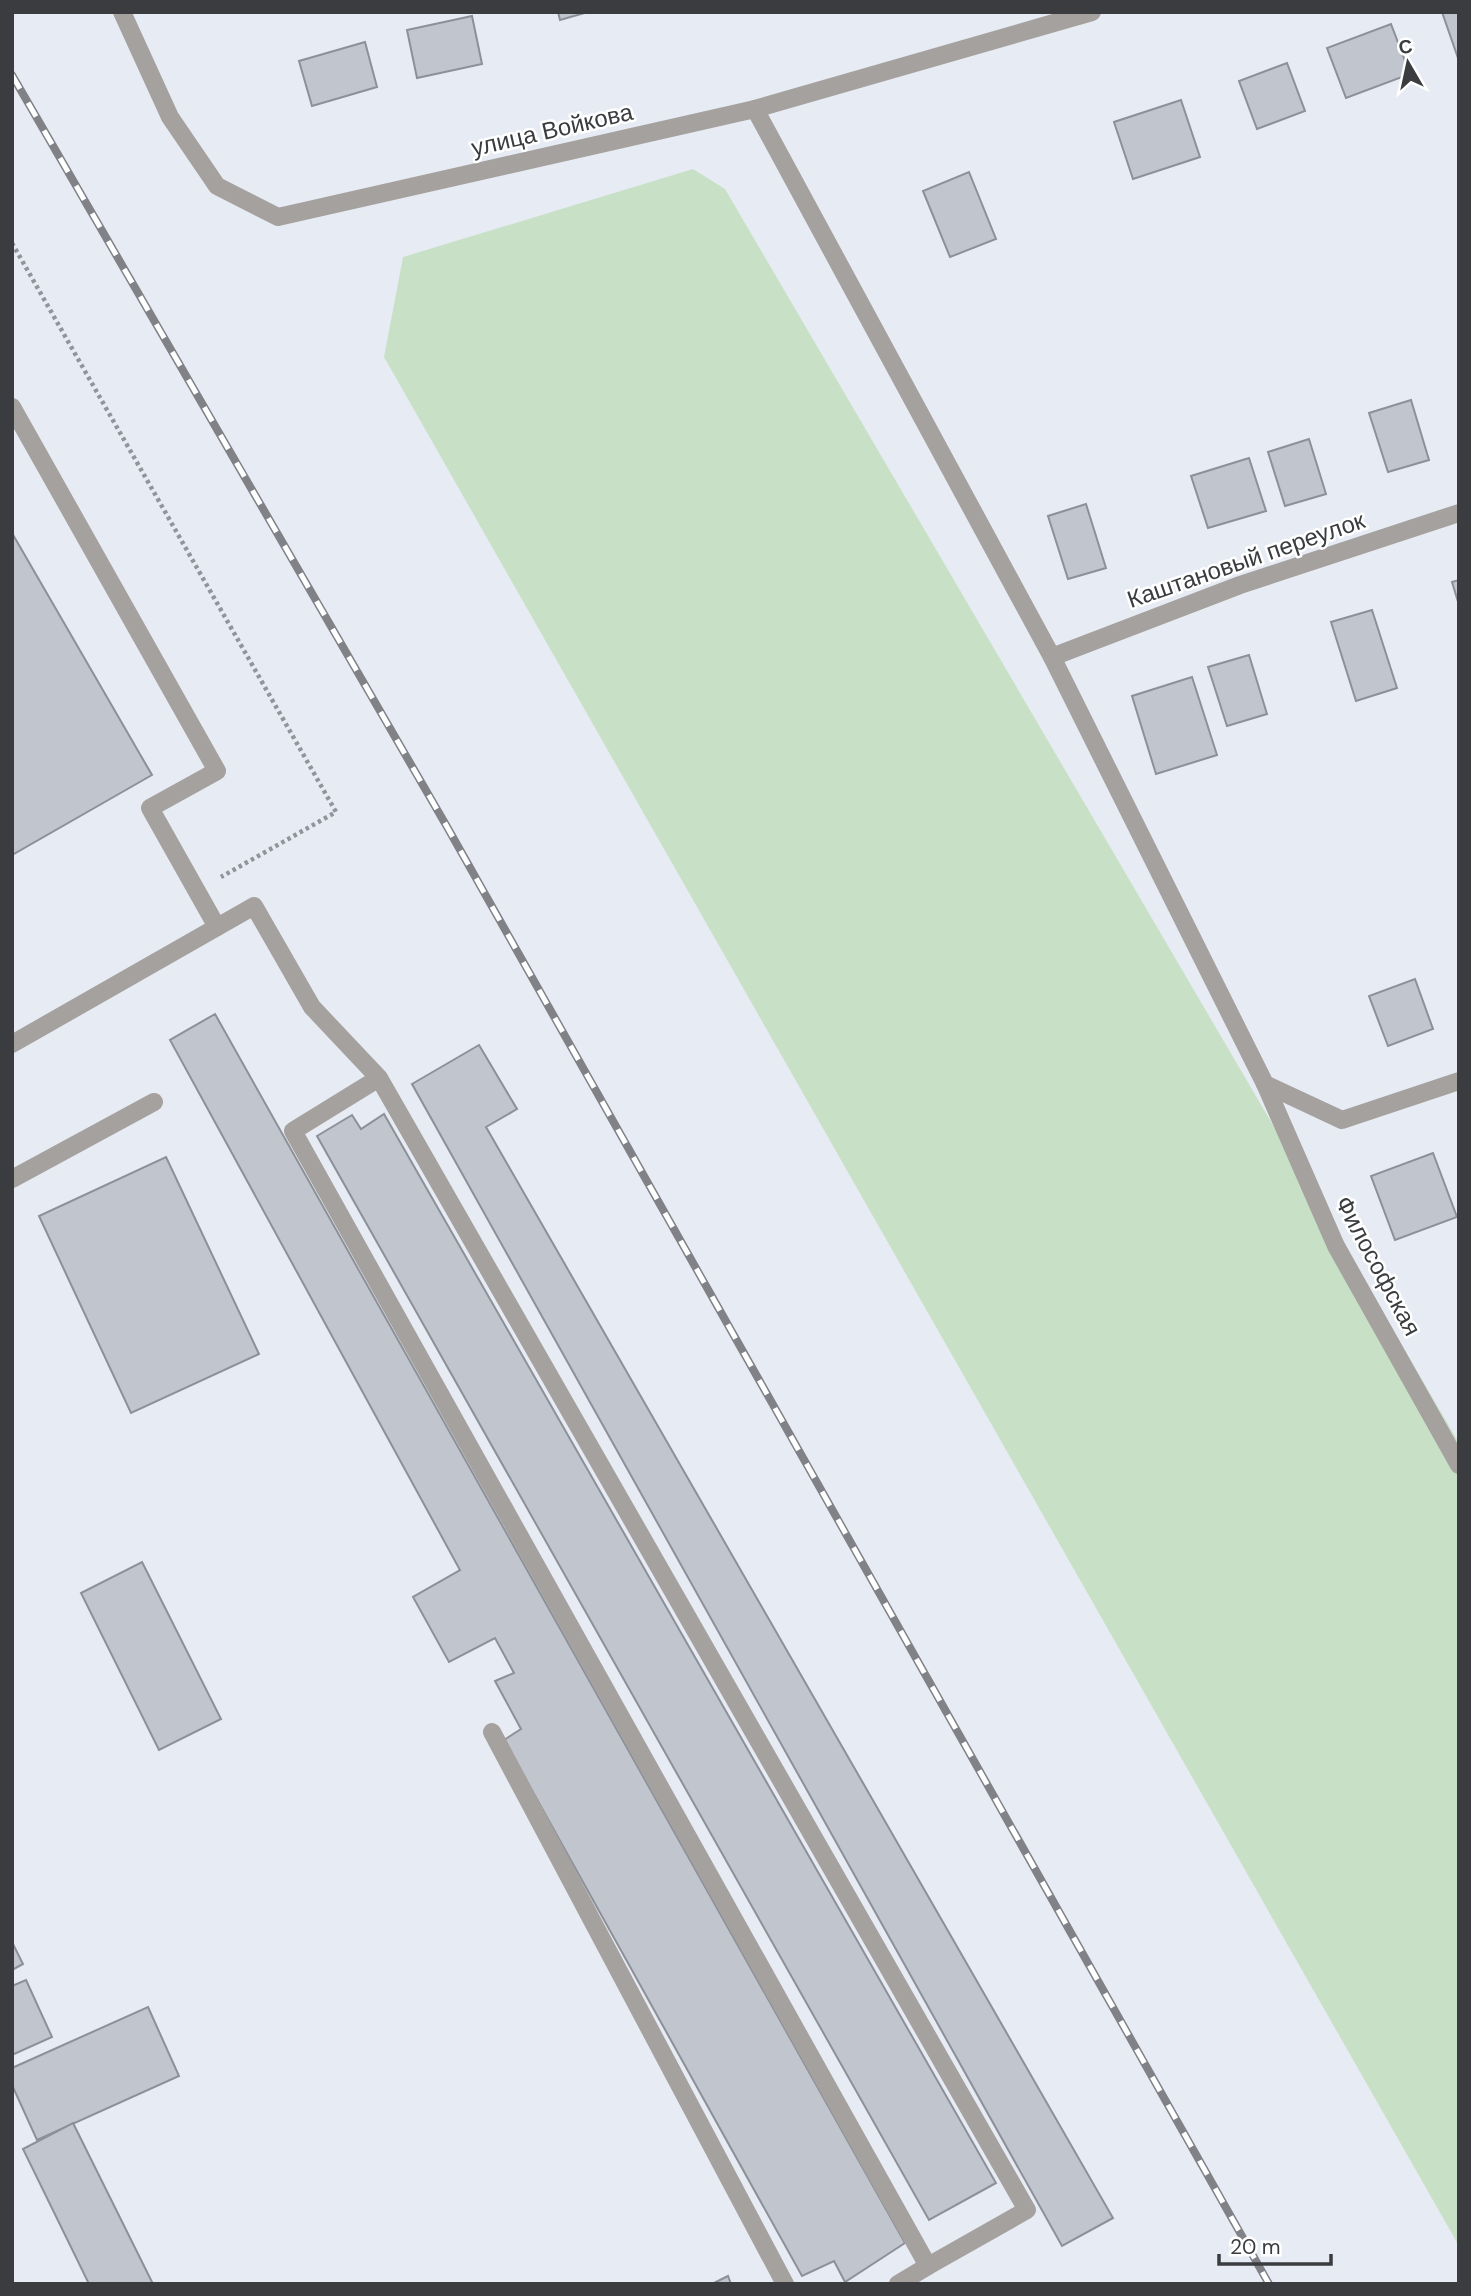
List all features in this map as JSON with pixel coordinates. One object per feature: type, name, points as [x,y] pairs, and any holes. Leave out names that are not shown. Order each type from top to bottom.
[{"type":"street","name":"улица Войкова","points":[[122,12],[170,117],[217,186],[278,217],[755,109],[1092,12]]},
{"type":"street","name":"Философская","points":[[755,109],[1052,657],[1265,1084],[1336,1246],[1459,1465]]},
{"type":"street","points":[[12,407],[216,771],[150,808],[216,927]]},
{"type":"street","name":"Каштановый переулок","points":[[1052,657],[1240,585],[1459,513]]},
{"type":"street","points":[[12,1044],[254,906],[312,1007],[379,1078],[1027,2210],[898,2284]]},
{"type":"street","points":[[379,1078],[293,1131],[928,2266]]},
{"type":"street","points":[[1265,1084],[1342,1120],[1459,1081]]},
{"type":"street","points":[[12,1179],[154,1102]]},
{"type":"street","points":[[492,1732],[785,2284]]},
{"type":"path","points":[[12,243],[336,812],[196,891]]},
{"type":"green space","points":[[693,169],[725,189],[1459,1443],[1459,2246],[384,357],[403,257]]},
{"type":"building","points":[[558,12],[588,12],[560,20]]},
{"type":"building","points":[[1442,12],[1459,12],[1459,61]]},
{"type":"building","points":[[472,16],[482,64],[417,78],[407,30]]},
{"type":"building","points":[[1391,24],[1410,74],[1346,98],[1327,48]]},
{"type":"building","points":[[365,42],[377,87],[312,106],[299,61]]},
{"type":"building","points":[[1287,63],[1305,111],[1257,129],[1239,81]]},
{"type":"building","points":[[1181,100],[1200,157],[1133,179],[1114,122]]},
{"type":"building","points":[[969,172],[996,239],[950,257],[923,191]]},
{"type":"building","points":[[1411,400],[1429,460],[1388,472],[1369,413]]},
{"type":"building","points":[[1309,439],[1326,494],[1285,506],[1268,452]]},
{"type":"building","points":[[1249,458],[1266,511],[1208,528],[1191,476]]},
{"type":"building","points":[[1086,504],[1106,568],[1068,579],[1048,516]]},
{"type":"building","points":[[12,533],[152,775],[12,855]]},
{"type":"building","points":[[1459,580],[1459,605],[1452,582]]},
{"type":"building","points":[[1372,610],[1397,688],[1356,701],[1331,622]]},
{"type":"building","points":[[1249,655],[1267,714],[1227,726],[1208,667]]},
{"type":"building","points":[[1192,677],[1217,755],[1156,774],[1132,696]]},
{"type":"building","points":[[1415,979],[1433,1029],[1388,1046],[1369,996]]},
{"type":"building","points":[[215,1014],[905,2243],[845,2282],[834,2261],[802,2276],[504,1740],[521,1729],[495,1681],[514,1673],[495,1638],[449,1662],[413,1597],[460,1570],[170,1040]]},
{"type":"building","points":[[479,1045],[517,1109],[486,1127],[1113,2218],[1062,2246],[412,1084]]},
{"type":"building","points":[[384,1114],[996,2183],[929,2220],[317,1136],[352,1115],[361,1129]]},
{"type":"building","points":[[1433,1153],[1457,1217],[1395,1240],[1371,1176]]},
{"type":"building","points":[[166,1157],[259,1354],[131,1413],[39,1216]]},
{"type":"building","points":[[142,1562],[221,1719],[159,1750],[81,1593]]},
{"type":"building","points":[[12,1942],[23,1964],[12,1970]]},
{"type":"building","points":[[26,1980],[52,2037],[12,2055],[12,1986]]},
{"type":"building","points":[[148,2007],[179,2076],[37,2140],[12,2085],[12,2068]]},
{"type":"building","points":[[73,2123],[153,2284],[89,2284],[23,2149]]},
{"type":"building","points":[[728,2276],[731,2284],[712,2284]]},
{"type":"railway","points":[[12,75],[446,825],[1269,2284]]}]
